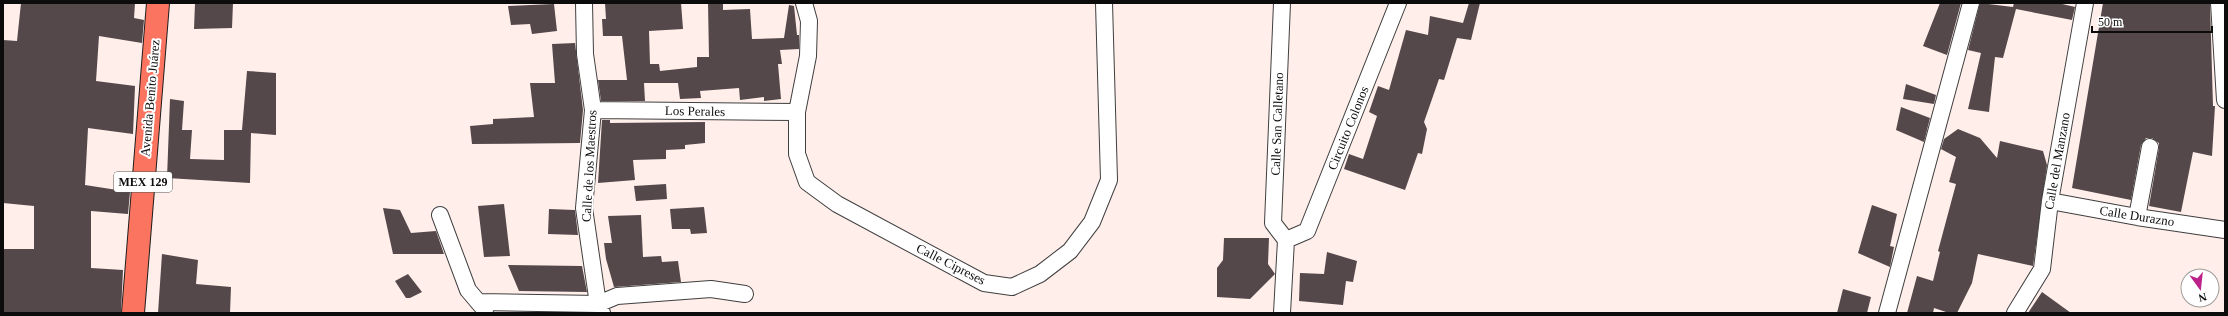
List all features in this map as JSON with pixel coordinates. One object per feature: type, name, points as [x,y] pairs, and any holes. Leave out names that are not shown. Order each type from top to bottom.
[{"type":"main road","name":"Avenida Benito Juárez","points":[[133,313],[158,3]]},
{"type":"street","name":"Calle de los Maestros","points":[[584,3],[585,54],[593,110],[584,208],[600,309]]},
{"type":"street","name":"Calle Cipreses","points":[[804,3],[808,21],[808,56],[797,112],[796,154],[807,182],[837,204],[984,283],[1012,287],[1040,274],[1070,251],[1087,228],[1109,180],[1104,3]]},
{"type":"street","name":"Calle San Calletano","points":[[1282,3],[1273,223],[1286,240]]},
{"type":"street","name":"Circuito Colonos","points":[[1286,240],[1307,231],[1398,3]]},
{"type":"street","points":[[1887,313],[1971,3]]},
{"type":"street","name":"Calle del Manzano","points":[[2015,313],[2042,269],[2050,201],[2085,3]]},
{"type":"street","points":[[2219,3],[2223,35],[2225,100]]},
{"type":"street","name":"Los Perales","points":[[593,110],[797,112]]},
{"type":"street","points":[[2137,217],[2150,147]]},
{"type":"street","name":"Calle Durazno","points":[[2050,201],[2137,217],[2225,230]]},
{"type":"street","points":[[440,215],[468,290],[481,309],[600,309],[617,296],[711,289],[745,294]]},
{"type":"street","points":[[1282,313],[1286,240]]},
{"type":"building","points":[[21,3],[135,3],[134,18],[144,20],[142,43],[99,36],[96,81],[135,86],[133,134],[88,128],[85,185],[130,192],[128,214],[91,211],[91,268],[123,270],[121,313],[3,313],[3,249],[34,249],[34,206],[3,203],[3,40],[17,41]]},
{"type":"building","points":[[195,3],[233,3],[232,28],[194,29]]},
{"type":"building","points":[[605,3],[681,3],[683,29],[649,31],[650,64],[659,64],[660,71],[697,67],[697,57],[709,57],[708,3],[723,3],[723,10],[750,9],[752,39],[784,38],[789,5],[794,6],[797,35],[799,35],[799,49],[780,50],[782,64],[778,64],[781,99],[764,101],[764,97],[740,100],[739,88],[700,91],[701,98],[680,99],[678,83],[644,83],[645,101],[601,101],[598,80],[627,80],[622,36],[603,36],[602,19],[606,19]]},
{"type":"building","points":[[1469,3],[1480,3],[1471,40],[1457,38],[1444,80],[1439,79],[1424,122],[1427,129],[1422,154],[1418,153],[1405,190],[1344,169],[1349,154],[1363,159],[1377,116],[1369,112],[1378,86],[1389,90],[1406,30],[1428,35],[1430,16],[1463,23]]},
{"type":"building","points":[[1940,3],[1961,3],[1947,55],[1923,46]]},
{"type":"building","points":[[1980,3],[2013,7],[2014,3],[2058,3],[2075,7],[2072,20],[2016,9],[2003,58],[1995,57],[1989,112],[1968,109],[1981,53],[1968,50]]},
{"type":"building","points":[[2103,3],[2210,3],[2213,106],[2215,106],[2212,156],[2193,152],[2181,212],[2149,206],[2159,148],[2159,143],[2152,138],[2146,138],[2141,145],[2131,200],[2072,188]]},
{"type":"building","points":[[554,4],[557,31],[532,34],[530,24],[511,25],[508,6]]},
{"type":"building","points":[[575,43],[583,110],[580,143],[472,144],[470,126],[493,124],[493,119],[534,117],[530,83],[555,83],[552,44]]},
{"type":"building","points":[[247,71],[276,73],[276,135],[251,133],[250,183],[167,178],[170,99],[184,101],[182,130],[192,130],[190,159],[224,160],[224,130],[242,130]]},
{"type":"building","points":[[1906,84],[1936,95],[1934,104],[1903,99]]},
{"type":"building","points":[[1901,107],[1930,118],[1924,142],[1896,130]]},
{"type":"building","points":[[602,120],[610,120],[610,123],[705,122],[705,143],[685,145],[685,149],[666,150],[666,159],[633,160],[635,180],[598,183]]},
{"type":"building","points":[[1958,129],[1980,138],[1997,158],[2000,141],[2043,151],[2047,165],[2033,266],[1978,254],[1972,283],[1957,313],[1949,313],[1934,308],[1933,313],[1907,313],[1917,276],[1933,281],[1940,252],[1938,251],[1956,184],[1949,182],[1956,157],[1941,149],[1944,139]]},
{"type":"building","points":[[666,184],[667,199],[636,201],[634,186]]},
{"type":"building","points":[[504,204],[510,256],[484,257],[478,206]]},
{"type":"building","points":[[1872,205],[1897,214],[1890,246],[1894,247],[1890,267],[1858,253]]},
{"type":"building","points":[[704,207],[707,233],[691,234],[690,229],[672,229],[670,209]]},
{"type":"building","points":[[383,208],[400,210],[411,233],[436,231],[444,254],[393,254]]},
{"type":"building","points":[[549,209],[575,210],[578,235],[548,234]]},
{"type":"building","points":[[641,215],[643,257],[661,256],[662,262],[678,261],[681,282],[614,287],[606,259],[604,243],[612,243],[608,216]]},
{"type":"building","points":[[1224,238],[1269,238],[1268,264],[1275,274],[1250,299],[1217,297],[1217,268],[1223,260]]},
{"type":"building","points":[[1327,252],[1357,261],[1353,282],[1346,281],[1343,305],[1299,301],[1300,273],[1324,274]]},
{"type":"building","points":[[162,254],[198,260],[196,284],[231,287],[230,313],[158,313]]},
{"type":"building","points":[[508,265],[582,266],[587,292],[519,291]]},
{"type":"building","points":[[408,274],[422,292],[410,298],[406,298],[395,281]]},
{"type":"building","points":[[1843,289],[1871,297],[1867,313],[1837,313]]},
{"type":"building","points":[[2042,292],[2071,313],[2028,313]]}]
